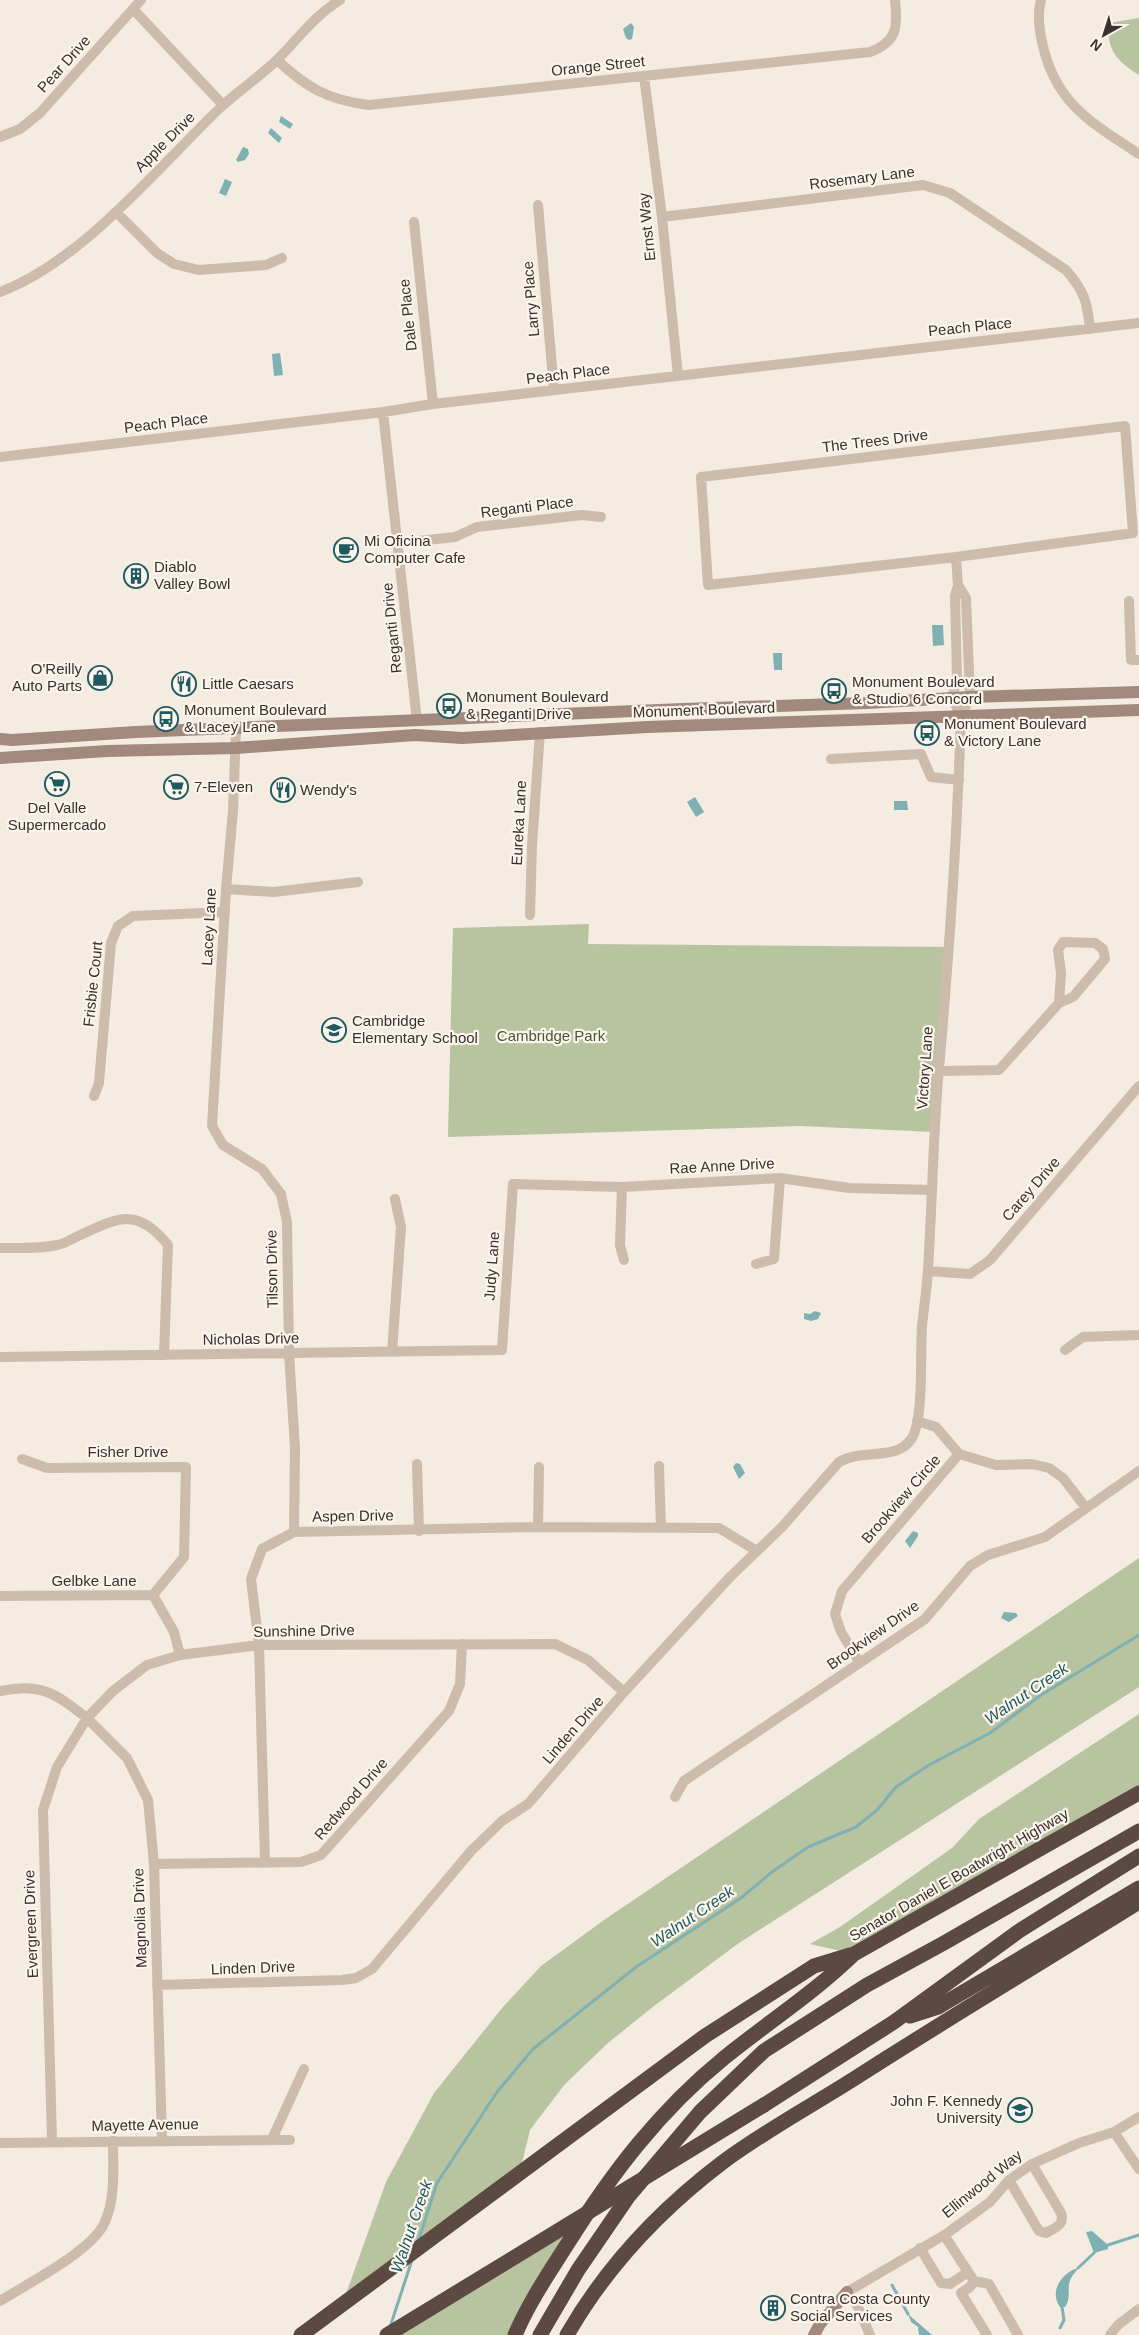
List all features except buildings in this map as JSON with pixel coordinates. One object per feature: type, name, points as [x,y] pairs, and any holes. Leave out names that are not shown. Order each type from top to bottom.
[{"type":"highway","name":"Senator Daniel E Boatwright Highway","points":[[515,2335],[532,2300],[609,2180],[642,2138],[681,2097],[723,2059],[824,1984],[854,1954],[1139,1793]]},
{"type":"highway","points":[[540,2335],[578,2270],[628,2197],[700,2112],[764,2051],[866,1985],[944,1943],[1139,1831]]},
{"type":"highway","points":[[387,2335],[764,2105],[894,2022],[1019,1931],[1139,1856]]},
{"type":"highway","points":[[894,2022],[938,2006],[1139,1888]]},
{"type":"highway","points":[[568,2335],[636,2240],[669,2206],[724,2161],[1139,1902]]},
{"type":"highway","points":[[301,2335],[705,2036],[814,1966],[854,1954]]},
{"type":"main road","name":"Monument Boulevard","points":[[0,739],[12,740],[136,732],[417,722],[970,697],[1139,692]]},
{"type":"main road","name":"Monument Boulevard","points":[[0,758],[107,751],[236,748],[415,735],[462,738],[540,732],[1139,710]]},
{"type":"main road","name":"Ellinwood Way","points":[[814,2335],[820,2324],[847,2292]]},
{"type":"street","name":"Pear Drive","points":[[0,137],[20,129],[40,113],[141,0]]},
{"type":"street","name":"Apple Drive","points":[[0,292],[16,286],[63,256],[116,212],[223,105],[277,60],[309,24],[340,0]]},
{"type":"street","name":"Orange Street","points":[[277,60],[298,80],[316,91],[344,102],[369,105],[870,52],[889,41],[895,32],[897,15],[895,0]]},
{"type":"street","points":[[1041,0],[1039,7],[1040,30],[1047,64],[1062,91],[1075,108],[1090,121],[1139,154]]},
{"type":"street","points":[[134,10],[223,105]]},
{"type":"street","name":"Ernst Way","points":[[644,76],[662,217],[678,376]]},
{"type":"street","name":"Rosemary Lane","points":[[662,217],[923,185],[934,187],[950,193],[1066,270],[1080,286],[1087,298],[1090,329]]},
{"type":"street","name":"Larry Place","points":[[538,205],[554,390]]},
{"type":"street","points":[[116,212],[157,253],[174,264],[199,270],[266,265],[282,258]]},
{"type":"street","name":"Dale Place","points":[[414,222],[433,404]]},
{"type":"street","name":"Peach Place","points":[[0,457],[383,412],[433,404],[1139,323]]},
{"type":"street","name":"Reganti Drive","points":[[383,412],[399,543],[417,722]]},
{"type":"street","name":"The Trees Drive","points":[[1125,426],[1133,533],[956,557],[708,584],[700,477],[1125,426]]},
{"type":"street","name":"Reganti Place","points":[[399,543],[455,537],[477,527],[582,515],[602,517]]},
{"type":"street","points":[[956,557],[958,585],[955,596],[957,678],[952,698],[962,716]]},
{"type":"street","points":[[958,585],[966,598],[970,697],[962,716]]},
{"type":"street","points":[[1129,601],[1130,660],[1139,660]]},
{"type":"street","name":"Victory Lane","points":[[917,1421],[922,1327],[928,1271],[931,1190],[955,863],[962,716]]},
{"type":"street","name":"Lacey Lane","points":[[212,1126],[236,729]]},
{"type":"street","name":"Eureka Lane","points":[[530,915],[532,835],[540,732]]},
{"type":"street","points":[[831,759],[921,754],[931,777],[959,780]]},
{"type":"street","points":[[226,890],[274,892],[358,882]]},
{"type":"street","name":"Frisbie Court","points":[[94,1096],[99,1083],[111,943],[118,926],[132,916],[225,912]]},
{"type":"street","points":[[940,1070],[999,1070],[1059,1003],[1072,997],[1105,959],[1100,945],[1095,943],[1063,942],[1060,945],[1058,950],[1062,973],[1059,1003]]},
{"type":"street","name":"Carey Drive","points":[[928,1271],[970,1274],[990,1260],[1139,1086]]},
{"type":"street","name":"Tilson Drive","points":[[212,1126],[223,1145],[262,1169],[281,1194],[287,1222],[289,1353],[295,1448],[294,1532]]},
{"type":"street","points":[[756,1264],[774,1259],[780,1178]]},
{"type":"street","name":"Rae Anne Drive","points":[[513,1184],[622,1187],[780,1178],[849,1188],[931,1190]]},
{"type":"street","name":"Judy Lane","points":[[502,1350],[513,1184]]},
{"type":"street","points":[[622,1187],[620,1245],[624,1260]]},
{"type":"street","points":[[392,1352],[402,1227],[395,1199]]},
{"type":"street","points":[[0,1248],[58,1245],[104,1224],[124,1218],[137,1219],[156,1229],[168,1245],[164,1355]]},
{"type":"street","points":[[1065,1350],[1083,1337],[1139,1335]]},
{"type":"street","name":"Nicholas Drive","points":[[0,1357],[502,1350]]},
{"type":"street","points":[[917,1421],[936,1427],[959,1454]]},
{"type":"street","name":"Linden Drive","points":[[157,1985],[342,1980],[356,1978],[364,1974],[372,1968],[470,1851],[502,1821],[528,1804],[624,1692],[730,1577],[782,1527],[839,1462],[850,1455],[896,1452],[904,1447],[913,1437],[917,1421]]},
{"type":"street","name":"Brookview Circle","points":[[860,1663],[840,1632],[835,1614],[842,1591],[959,1454],[996,1465],[1032,1464],[1049,1468],[1063,1478],[1086,1508]]},
{"type":"street","name":"Fisher Drive","points":[[22,1459],[47,1468],[186,1467],[184,1557],[153,1595]]},
{"type":"street","points":[[417,1464],[419,1531]]},
{"type":"street","points":[[659,1466],[661,1528]]},
{"type":"street","points":[[538,1527],[539,1467]]},
{"type":"street","name":"Brookview Drive","points":[[675,1797],[684,1781],[925,1619],[970,1566],[988,1555],[1045,1537],[1139,1471]]},
{"type":"street","name":"Aspen Drive","points":[[265,1862],[259,1645],[251,1579],[262,1549],[294,1532],[419,1531],[538,1527],[719,1528],[757,1552]]},
{"type":"street","name":"Gelbke Lane","points":[[0,1596],[153,1595],[174,1632],[180,1655]]},
{"type":"street","name":"Redwood Drive","points":[[154,1864],[301,1862],[321,1855],[449,1711],[460,1684],[462,1644]]},
{"type":"street","name":"Sunshine Drive","points":[[87,1718],[113,1691],[147,1665],[180,1655],[259,1645],[555,1644],[588,1660],[624,1692]]},
{"type":"street","points":[[0,1691],[35,1688],[56,1694],[87,1718]]},
{"type":"street","name":"Magnolia Drive","points":[[87,1718],[127,1758],[148,1800],[154,1864],[162,2139]]},
{"type":"street","name":"Evergreen Drive","points":[[52,2141],[43,1810],[57,1767],[87,1718]]},
{"type":"street","points":[[272,2139],[304,2069]]},
{"type":"street","name":"Ellinwood Way","points":[[847,2292],[944,2235],[990,2202],[1009,2180],[1032,2164],[1087,2140],[1114,2132],[1138,2121]]},
{"type":"street","points":[[1114,2132],[1139,2169]]},
{"type":"street","name":"Mayette Avenue","points":[[0,2143],[162,2139],[290,2140]]},
{"type":"street","points":[[0,2301],[83,2248],[104,2224],[113,2191],[114,2141]]},
{"type":"street","points":[[1009,2180],[1039,2231],[1046,2233],[1061,2224],[1063,2220],[1062,2213],[1032,2164]]},
{"type":"street","points":[[944,2235],[971,2277],[989,2284],[1018,2335]]},
{"type":"street","points":[[920,2248],[941,2283],[950,2284],[971,2277]]},
{"type":"street","points":[[971,2277],[970,2287],[961,2293],[987,2335]]},
{"type":"street","points":[[847,2292],[857,2305],[870,2335]]},
{"type":"street","points":[[1110,2335],[1118,2325],[1139,2309]]},
{"type":"green space","points":[[1139,18],[1139,75],[1119,60],[1111,48],[1109,23]]},
{"type":"green space","name":"Cambridge Park","points":[[589,924],[588,944],[949,947],[935,1132],[800,1126],[448,1137],[453,928]]},
{"type":"green space","points":[[1139,1558],[1139,1687],[739,1943],[654,2006],[608,2043],[565,2084],[530,2130],[520,2171],[342,2305],[386,2182],[434,2093],[503,2007],[541,1966],[604,1920]]},
{"type":"green space","points":[[1139,1714],[1139,1793],[854,1954],[810,1944],[840,1927],[952,1848],[979,1819]]},
{"type":"green space","points":[[583,2216],[515,2335],[387,2335]]},
{"type":"water","points":[[631,23],[634,27],[632,39],[629,40],[626,38],[623,29]]},
{"type":"water","points":[[281,116],[293,124],[290,129],[279,122]]},
{"type":"water","points":[[271,128],[282,138],[279,143],[268,133]]},
{"type":"water","points":[[243,147],[248,149],[249,154],[245,160],[238,162],[236,160]]},
{"type":"water","points":[[225,179],[232,182],[226,196],[219,193]]},
{"type":"water","points":[[280,353],[283,375],[274,376],[272,354]]},
{"type":"water","points":[[932,625],[943,625],[944,645],[933,646]]},
{"type":"water","points":[[773,653],[782,653],[782,670],[774,670]]},
{"type":"water","points":[[695,797],[704,812],[696,817],[687,802]]},
{"type":"water","points":[[894,801],[907,801],[908,810],[894,810]]},
{"type":"water","points":[[815,1311],[821,1313],[818,1319],[811,1321],[804,1319],[804,1313],[810,1314]]},
{"type":"water","points":[[736,1463],[740,1464],[745,1473],[739,1479],[733,1467]]},
{"type":"water","points":[[913,1531],[918,1533],[918,1536],[910,1548],[905,1541]]},
{"type":"water","points":[[1004,1612],[1016,1613],[1018,1616],[1009,1622],[1001,1618]]},
{"type":"water","points":[[1092,2231],[1108,2245],[1108,2249],[1094,2253],[1086,2232]]},
{"type":"water","points":[[1078,2268],[1069,2285],[1067,2303],[1065,2307],[1060,2307],[1056,2295],[1058,2284],[1066,2274]]},
{"type":"water","points":[[908,2314],[932,2335],[919,2335],[918,2327],[911,2322]]},
{"type":"waterway","name":"Walnut Creek","points":[[418,2242],[437,2183],[497,2092],[533,2049],[636,1967],[741,1898],[772,1872],[808,1847],[856,1827],[877,1810],[896,1787],[929,1765],[990,1733],[1041,1695],[1139,1635]]},
{"type":"waterway","points":[[1108,2245],[1139,2235]]},
{"type":"waterway","points":[[1078,2268],[1094,2253]]},
{"type":"waterway","name":"Walnut Creek","points":[[390,2327],[412,2260]]},
{"type":"waterway","points":[[892,2285],[908,2314]]},
{"type":"waterway","points":[[1060,2328],[1064,2320],[1062,2307]]},
{"type":"place","name":"Mi Oficina Computer Cafe","points":[[346,550]]},
{"type":"place","name":"Diablo Valley Bowl","points":[[136,576]]},
{"type":"place","name":"O'Reilly Auto Parts","points":[[100,678]]},
{"type":"place","name":"Little Caesars","points":[[184,684]]},
{"type":"place","name":"Monument Boulevard & Studio 6 Concord","points":[[834,691]]},
{"type":"place","name":"Monument Boulevard & Reganti Drive","points":[[449,706]]},
{"type":"place","name":"Monument Boulevard & Lacey Lane","points":[[166,719]]},
{"type":"place","name":"Monument Boulevard & Victory Lane","points":[[927,733]]},
{"type":"place","name":"Del Valle Supermercado","points":[[57,784]]},
{"type":"place","name":"7-Eleven","points":[[176,787]]},
{"type":"place","name":"Wendy's","points":[[283,790]]},
{"type":"place","name":"Cambridge Elementary School","points":[[334,1030]]},
{"type":"place","name":"John F. Kennedy University","points":[[1020,2110]]},
{"type":"place","name":"Contra Costa County Social Services","points":[[773,2308]]}]
